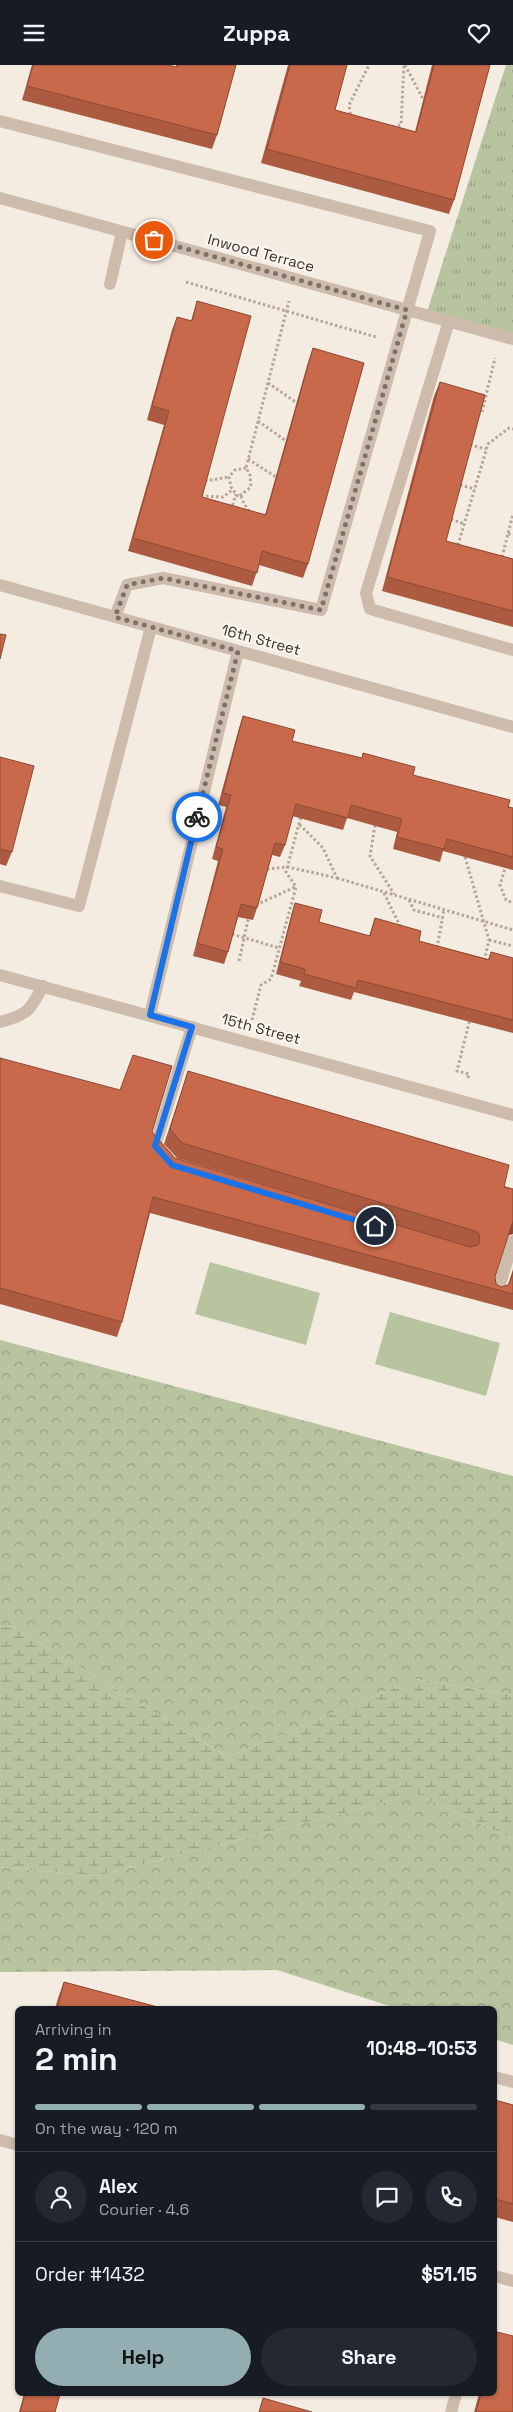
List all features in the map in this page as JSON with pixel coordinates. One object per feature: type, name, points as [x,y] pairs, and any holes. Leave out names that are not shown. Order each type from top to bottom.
[{"type":"street","points":[[0,121],[430,231],[321,610],[163,578],[127,585],[115,617]]},
{"type":"street","name":"Inwood Terrace","points":[[0,198],[507,337]]},
{"type":"street","points":[[110,284],[122,232]]},
{"type":"street","points":[[449,321],[366,593],[370,609],[513,650]]},
{"type":"street","name":"16th Street","points":[[0,585],[513,727]]},
{"type":"street","points":[[0,886],[79,905],[151,627]]},
{"type":"street","points":[[150,1015],[238,651]]},
{"type":"street","name":"15th Street","points":[[0,975],[513,1115]]},
{"type":"street","points":[[0,1022],[20,1017],[30,1010],[43,986]]},
{"type":"street","points":[[172,1165],[155,1146],[192,1027]]},
{"type":"street","points":[[497,1294],[513,1241]]},
{"type":"street","points":[[497,2078],[513,2082]]},
{"type":"street","points":[[0,2141],[15,2144]]},
{"type":"street","points":[[497,2277],[513,2281]]},
{"type":"street","points":[[451,2412],[455,2396]]},
{"type":"path","points":[[362,118],[350,113],[349,105],[369,65]]},
{"type":"path","points":[[405,65],[423,99]]},
{"type":"path","points":[[385,125],[393,127],[401,125],[405,65]]},
{"type":"path","points":[[241,496],[251,487],[252,481],[246,468],[287,311],[292,278]]},
{"type":"path","points":[[186,282],[398,343]]},
{"type":"path","points":[[478,415],[482,412],[507,337]]},
{"type":"path","points":[[268,383],[297,403]]},
{"type":"path","points":[[258,421],[286,441]]},
{"type":"path","points":[[458,545],[488,444],[509,428],[513,429]]},
{"type":"path","points":[[470,445],[486,449]]},
{"type":"path","points":[[248,459],[276,477]]},
{"type":"path","points":[[206,481],[229,477],[234,470],[246,468]]},
{"type":"path","points":[[229,477],[232,490],[238,497],[241,496]]},
{"type":"path","points":[[460,485],[475,489]]},
{"type":"path","points":[[201,496],[223,497],[232,490]]},
{"type":"path","points":[[231,511],[236,494]]},
{"type":"path","points":[[241,496],[251,513],[258,515]]},
{"type":"path","points":[[250,519],[251,513]]},
{"type":"path","points":[[502,557],[513,514]]},
{"type":"path","points":[[450,519],[464,524]]},
{"type":"path","points":[[508,534],[513,535]]},
{"type":"path","points":[[451,543],[467,548]]},
{"type":"path","points":[[493,555],[507,559]]},
{"type":"path","points":[[245,1042],[261,985],[271,979],[296,887],[286,872],[302,814],[294,812]]},
{"type":"path","points":[[299,824],[323,848],[337,878]]},
{"type":"path","points":[[375,825],[370,856],[394,895]]},
{"type":"path","points":[[465,857],[490,940],[482,968]]},
{"type":"path","points":[[508,858],[500,885],[506,900],[513,903]]},
{"type":"path","points":[[267,869],[288,867],[337,878],[513,930]]},
{"type":"path","points":[[255,909],[257,903],[296,887]]},
{"type":"path","points":[[384,892],[401,927],[399,933]]},
{"type":"path","points":[[409,899],[414,910],[443,918]]},
{"type":"path","points":[[437,951],[444,910]]},
{"type":"path","points":[[239,961],[248,920],[254,914]]},
{"type":"path","points":[[232,934],[279,948]]},
{"type":"path","points":[[490,940],[513,946]]},
{"type":"path","points":[[462,1101],[469,1074],[457,1071],[471,1015]]},
{"type":"green space","points":[[506,65],[513,65],[513,339],[426,315]]},
{"type":"green space","points":[[210,1262],[320,1293],[306,1345],[195,1314]]},
{"type":"green space","points":[[390,1312],[500,1343],[486,1396],[375,1364]]},
{"type":"green space","points":[[0,1340],[513,1476],[513,1695],[415,1679],[228,1757],[13,1627],[0,1626]]},
{"type":"green space","points":[[0,1626],[13,1627],[228,1757],[415,1679],[513,1695],[513,1839],[417,1794],[97,1876],[0,1867]]},
{"type":"green space","points":[[417,1794],[513,1839],[513,2045],[497,2040],[497,2006],[390,2006],[277,1970],[0,1972],[0,1867],[97,1876]]},
{"type":"building","points":[[33,65],[168,65],[177,67],[177,65],[236,65],[217,135],[27,86]]},
{"type":"building","points":[[290,65],[347,65],[335,110],[416,132],[434,65],[490,65],[454,200],[267,149]]},
{"type":"building","points":[[197,301],[251,316],[202,497],[266,515],[313,348],[364,363],[308,564],[262,551],[257,573],[133,538],[169,411],[152,406],[177,317],[192,321]]},
{"type":"building","points":[[440,382],[485,395],[446,541],[513,559],[513,611],[387,577]]},
{"type":"building","points":[[0,634],[6,635],[0,659]]},
{"type":"building","points":[[243,716],[295,730],[292,741],[362,758],[363,753],[415,767],[413,775],[510,800],[508,807],[513,808],[513,857],[447,839],[444,849],[397,837],[402,819],[351,805],[348,818],[296,804],[285,845],[275,843],[257,908],[241,904],[228,952],[197,943],[223,849],[216,847],[231,795],[223,793]]},
{"type":"building","points":[[0,757],[34,766],[12,852],[0,849]]},
{"type":"building","points":[[295,903],[322,910],[319,922],[370,936],[375,918],[421,931],[419,941],[489,960],[491,952],[513,958],[513,1020],[358,980],[356,988],[304,974],[305,969],[280,962]]},
{"type":"building","points":[[133,1055],[172,1066],[152,1132],[175,1158],[470,1247],[478,1245],[480,1241],[479,1234],[475,1231],[182,1143],[170,1129],[188,1071],[509,1165],[504,1187],[513,1189],[513,1221],[495,1277],[496,1284],[501,1287],[508,1285],[513,1272],[513,1294],[153,1197],[122,1322],[0,1288],[0,1058],[120,1090]]},
{"type":"building","points":[[64,1982],[154,2006],[58,2006]]},
{"type":"building","points":[[497,2101],[513,2105],[513,2204],[497,2200]]},
{"type":"building","points":[[497,2332],[513,2336],[513,2412],[476,2412],[480,2396],[497,2396]]},
{"type":"building","points":[[24,2396],[59,2396],[55,2412],[20,2412]]},
{"type":"building","points":[[263,2398],[312,2412],[259,2412]]},
{"type":"way so far","points":[[154,240],[407,310],[378,417],[321,610],[163,578],[127,585],[115,617],[238,651],[197,817]]},
{"type":"route","points":[[197,817],[150,1015],[192,1027],[155,1146],[172,1165],[375,1226]]}]
